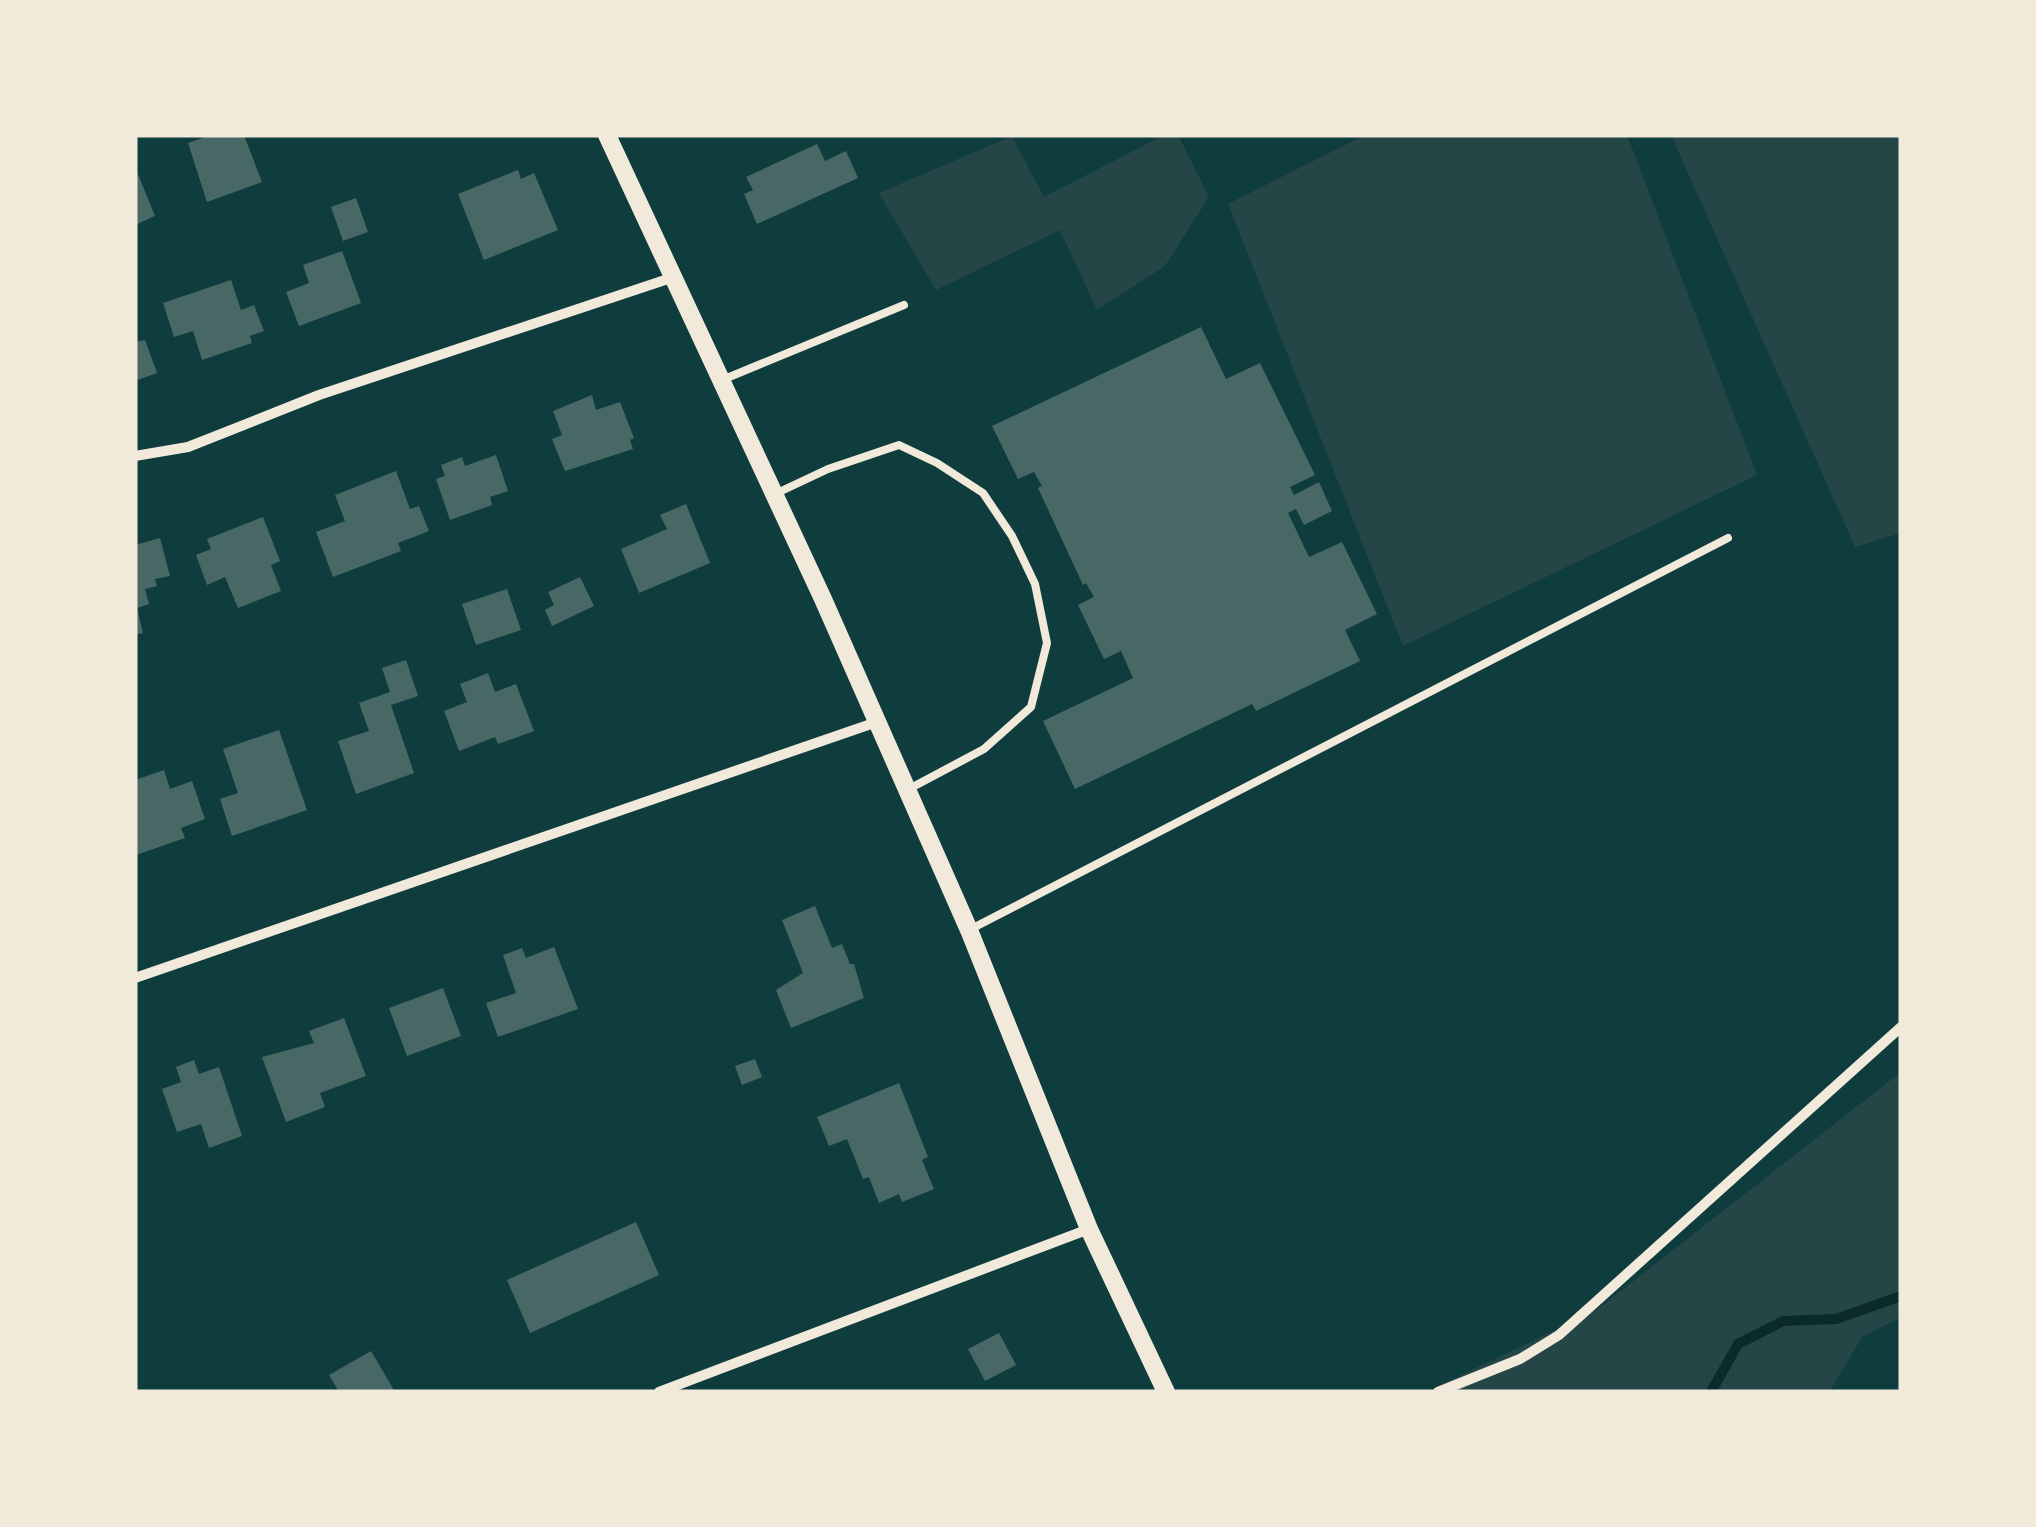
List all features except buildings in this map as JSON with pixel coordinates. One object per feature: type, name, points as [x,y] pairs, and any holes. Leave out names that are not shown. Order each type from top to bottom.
[{"type":"street","points":[[607,135],[775,494],[968,930],[1089,1230],[1166,1392]]},
{"type":"street","points":[[135,456],[188,448],[319,395],[675,276]]},
{"type":"street","points":[[135,978],[874,722]]},
{"type":"street","points":[[1438,1392],[1520,1359],[1558,1335],[1901,1026]]},
{"type":"street","points":[[660,1392],[1089,1230]]},
{"type":"lane","points":[[722,380],[904,305]]},
{"type":"lane","points":[[775,494],[828,469],[899,445],[937,462],[983,493],[1012,536],[1035,584],[1047,644],[1031,707],[984,749],[906,790]]},
{"type":"lane","points":[[968,930],[1728,538]]},
{"type":"shaded area","points":[[1164,135],[1178,135],[1209,197],[1165,266],[1097,310],[1060,230],[936,290],[879,193],[1012,136],[1044,197]]},
{"type":"shaded area","points":[[1365,135],[1627,135],[1757,475],[1403,646],[1228,204]]},
{"type":"shaded area","points":[[1671,135],[1901,135],[1901,533],[1855,547]]},
{"type":"shaded area","points":[[1901,1072],[1901,1317],[1862,1337],[1829,1392],[1426,1392],[1595,1311]]},
{"type":"waterway","points":[[1711,1392],[1738,1344],[1783,1321],[1836,1319],[1901,1296]]}]
